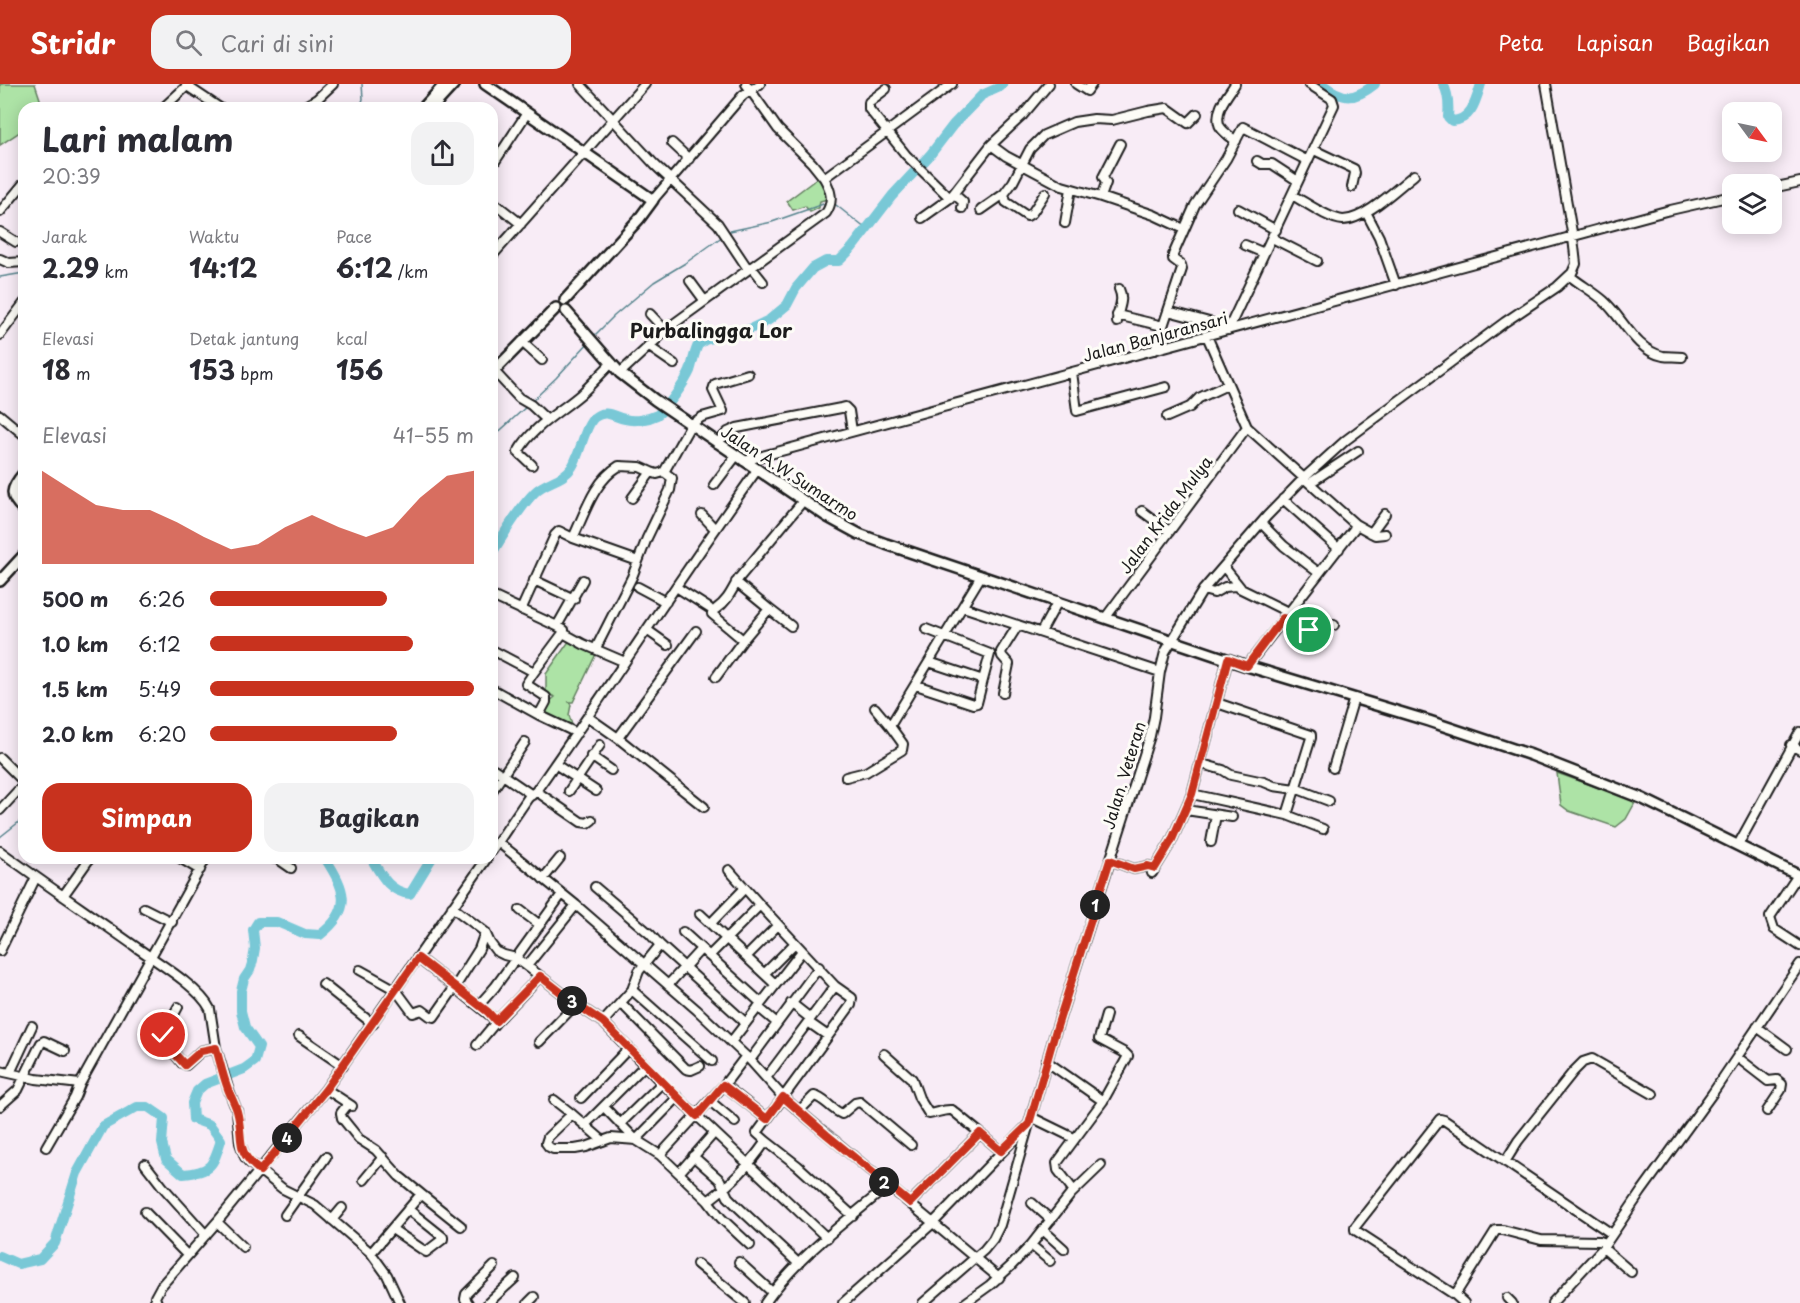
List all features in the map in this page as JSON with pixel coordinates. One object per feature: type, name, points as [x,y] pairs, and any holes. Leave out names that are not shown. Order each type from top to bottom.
[{"type":"main road","points":[[428,102],[445,84]]},
{"type":"main road","points":[[438,102],[454,84]]},
{"type":"main road","points":[[485,84],[653,200],[639,219],[565,300]]},
{"type":"main road","points":[[498,367],[556,308],[560,299],[565,300]]},
{"type":"main road","points":[[556,308],[560,312],[566,311],[568,305],[565,300]]},
{"type":"main road","name":"Jalan A.W.Sumarmo","points":[[566,311],[620,373],[655,400],[803,501],[859,534],[1247,666],[1531,755],[1659,806],[1799,876]]},
{"type":"main road","points":[[18,481],[13,494],[18,503]]},
{"type":"main road","points":[[0,581],[18,562]]},
{"type":"street","points":[[312,102],[333,84]]},
{"type":"street","points":[[580,84],[670,180],[712,218],[749,268],[763,282]]},
{"type":"street","points":[[498,249],[645,84]]},
{"type":"street","points":[[653,200],[748,87],[760,84]]},
{"type":"street","points":[[824,178],[952,84]]},
{"type":"street","points":[[922,218],[952,196],[991,145],[1023,115],[1049,84]]},
{"type":"street","points":[[1076,84],[1085,91],[1092,84]]},
{"type":"street","points":[[1235,84],[1221,104],[1218,123],[1236,141]]},
{"type":"street","points":[[1168,311],[1228,329],[1314,150],[1334,102],[1309,84]]},
{"type":"street","points":[[1307,480],[1346,440],[1504,322],[1557,287],[1570,276],[1575,268],[1573,237],[1546,84]]},
{"type":"street","points":[[170,102],[188,85],[212,102]]},
{"type":"street","points":[[620,373],[666,330],[704,300],[826,213],[831,190],[824,178],[778,129],[748,87]]},
{"type":"street","points":[[886,89],[871,100],[868,106],[916,165],[952,196],[963,202],[962,208]]},
{"type":"street","points":[[981,210],[1004,194],[1037,141],[1052,131],[1089,119],[1112,120],[1167,108],[1188,123],[1197,114]]},
{"type":"street","points":[[498,157],[527,113]]},
{"type":"street","points":[[1155,350],[1182,269],[1173,257],[1184,229],[1201,195],[1226,159],[1243,128],[1308,161]]},
{"type":"street","points":[[672,143],[689,159]]},
{"type":"street","points":[[1101,196],[1106,183],[1103,177],[1120,144]]},
{"type":"street","points":[[991,145],[1054,183],[1101,196],[1154,215],[1184,229]]},
{"type":"street","points":[[1314,150],[1355,170],[1352,187]]},
{"type":"street","points":[[1257,161],[1262,164],[1272,164],[1298,181]]},
{"type":"street","points":[[1292,195],[1339,219],[1350,219],[1366,212],[1414,175]]},
{"type":"street","points":[[1782,186],[1800,182]]},
{"type":"street","points":[[1065,223],[1071,189]]},
{"type":"street","points":[[0,212],[18,190]]},
{"type":"street","points":[[1004,194],[1006,202],[1027,216],[1032,213],[1045,193]]},
{"type":"street","name":"Jalan Banjaransari","points":[[740,458],[852,431],[1678,208],[1722,198]]},
{"type":"street","points":[[498,206],[521,224]]},
{"type":"street","points":[[1238,209],[1317,261]]},
{"type":"street","points":[[1366,212],[1379,237],[1396,285]]},
{"type":"street","points":[[0,232],[16,242]]},
{"type":"street","points":[[1245,245],[1264,253]]},
{"type":"street","points":[[0,259],[9,263],[18,262]]},
{"type":"street","points":[[1570,276],[1604,301],[1647,349],[1664,356],[1682,357]]},
{"type":"street","points":[[690,280],[704,300]]},
{"type":"street","points":[[1119,289],[1122,298],[1117,319],[1163,326]]},
{"type":"street","points":[[0,335],[18,311]]},
{"type":"street","points":[[650,314],[666,330]]},
{"type":"street","points":[[1207,336],[1247,427],[1355,524],[1378,536],[1384,534]]},
{"type":"street","points":[[522,342],[542,360]]},
{"type":"street","points":[[648,346],[674,364]]},
{"type":"street","points":[[531,465],[518,451],[547,420],[580,394],[612,363]]},
{"type":"street","points":[[1072,372],[1077,411],[1166,387]]},
{"type":"street","points":[[573,538],[595,491],[604,478],[616,467],[630,465],[657,474],[664,472],[691,424],[702,417],[723,411],[713,390],[715,384],[748,374]]},
{"type":"street","points":[[498,377],[519,398],[547,420]]},
{"type":"street","points":[[1167,417],[1190,407],[1199,399],[1227,385]]},
{"type":"street","points":[[717,443],[728,432],[737,428],[845,407],[849,411],[852,431]]},
{"type":"street","points":[[0,415],[18,430]]},
{"type":"street","name":"Jalan Krida Mulya","points":[[1106,617],[1247,427]]},
{"type":"street","points":[[1307,480],[1358,452]]},
{"type":"street","points":[[714,486],[740,458]]},
{"type":"street","points":[[757,470],[577,733],[498,842],[576,904],[731,1042],[799,1111],[999,1278]]},
{"type":"street","points":[[632,498],[651,472]]},
{"type":"street","points":[[596,648],[632,577],[647,538],[668,497],[672,478],[664,472]]},
{"type":"street","name":"Jalan. Veteran","points":[[923,1303],[989,1245],[1000,1225],[1046,1061],[1150,736],[1165,652],[1203,590],[1283,499],[1307,480]]},
{"type":"street","points":[[1283,499],[1339,549]]},
{"type":"street","points":[[712,610],[723,604],[733,591],[736,582],[803,501]]},
{"type":"street","points":[[1142,511],[1169,531]]},
{"type":"street","points":[[1371,533],[1385,514]]},
{"type":"street","points":[[702,515],[715,529]]},
{"type":"street","points":[[1261,523],[1284,546],[1319,573]]},
{"type":"street","points":[[1247,666],[1339,549],[1354,529],[1355,524]]},
{"type":"street","points":[[521,610],[556,533],[562,532],[638,561]]},
{"type":"street","points":[[1224,567],[1240,587]]},
{"type":"street","points":[[890,726],[981,576]]},
{"type":"street","points":[[534,580],[574,598]]},
{"type":"street","points":[[557,626],[583,580]]},
{"type":"street","points":[[736,582],[790,626]]},
{"type":"street","points":[[1203,590],[1214,593],[1231,585],[1240,587],[1306,629],[1317,631],[1321,622],[1334,625]]},
{"type":"street","points":[[638,587],[666,602]]},
{"type":"street","points":[[676,587],[712,610],[743,640]]},
{"type":"street","points":[[498,599],[557,626],[564,630],[563,633],[584,644],[625,662]]},
{"type":"street","points":[[1041,632],[1058,601]]},
{"type":"street","points":[[963,607],[1160,672]]},
{"type":"street","points":[[716,677],[769,609]]},
{"type":"street","points":[[1003,693],[1009,664],[1001,652],[1018,625]]},
{"type":"street","points":[[916,685],[975,704],[978,701],[990,654],[926,629]]},
{"type":"street","points":[[647,630],[668,645]]},
{"type":"street","points":[[618,738],[696,631]]},
{"type":"street","points":[[538,715],[546,698],[526,684],[563,633]]},
{"type":"street","points":[[498,653],[534,672]]},
{"type":"street","points":[[1110,860],[1134,869],[1148,866],[1154,870],[1171,842],[1186,810],[1202,764],[1228,659]]},
{"type":"street","points":[[929,662],[983,680]]},
{"type":"street","points":[[498,692],[538,715],[577,733]]},
{"type":"street","points":[[1334,768],[1354,698]]},
{"type":"street","points":[[1216,703],[1311,735],[1287,814]]},
{"type":"street","points":[[846,777],[866,771],[902,750],[903,744],[875,708]]},
{"type":"street","points":[[588,717],[704,807]]},
{"type":"street","points":[[1738,845],[1800,732]]},
{"type":"street","points":[[498,783],[525,742]]},
{"type":"street","points":[[569,791],[600,745]]},
{"type":"street","points":[[1791,746],[1800,750]]},
{"type":"street","points":[[591,756],[611,770]]},
{"type":"street","points":[[0,758],[18,777]]},
{"type":"street","points":[[555,764],[596,791]]},
{"type":"street","points":[[1202,764],[1223,770],[1231,775],[1295,789],[1329,801]]},
{"type":"street","points":[[498,771],[581,822],[588,823],[592,820]]},
{"type":"street","points":[[0,810],[18,790]]},
{"type":"street","points":[[1192,794],[1287,814],[1323,829]]},
{"type":"street","points":[[1186,810],[1232,817]]},
{"type":"street","points":[[1211,842],[1216,815]]},
{"type":"street","points":[[0,851],[151,958],[206,1001],[210,1009],[220,1065],[237,1111],[240,1143],[249,1162],[283,1189],[315,1205],[371,1253],[380,1264],[400,1303]]},
{"type":"street","points":[[543,879],[560,858]]},
{"type":"street","points":[[63,896],[86,864]]},
{"type":"street","points":[[190,864],[200,870]]},
{"type":"street","points":[[46,1147],[203,864]]},
{"type":"street","points":[[285,864],[291,868]]},
{"type":"street","points":[[157,1303],[156,1292],[260,1171],[326,1089],[483,864]]},
{"type":"street","points":[[729,870],[835,986],[853,1000],[758,1132],[853,1216]]},
{"type":"street","points":[[1799,876],[1770,918],[1774,929],[1800,946]]},
{"type":"street","points":[[0,951],[36,877]]},
{"type":"street","points":[[595,887],[650,934],[746,1023]]},
{"type":"street","points":[[711,923],[745,888]]},
{"type":"street","points":[[478,1005],[495,987],[562,894]]},
{"type":"street","points":[[527,966],[576,904]]},
{"type":"street","points":[[709,956],[759,905]]},
{"type":"street","points":[[453,907],[485,932],[496,951],[516,958],[603,1022],[748,1166],[827,1238]]},
{"type":"street","points":[[144,908],[172,922]]},
{"type":"street","points":[[520,910],[540,925]]},
{"type":"street","points":[[700,914],[775,984]]},
{"type":"street","points":[[747,957],[778,925]]},
{"type":"street","points":[[360,969],[396,990],[411,1012],[422,1010],[432,1017],[440,1010],[479,949],[485,932]]},
{"type":"street","points":[[683,932],[777,1023]]},
{"type":"street","points":[[765,974],[795,943]]},
{"type":"street","points":[[603,1022],[632,990],[639,971],[660,945]]},
{"type":"street","points":[[668,986],[701,949]]},
{"type":"street","points":[[731,1042],[802,951]]},
{"type":"street","points":[[418,958],[496,1021]]},
{"type":"street","points":[[1552,1303],[1604,1246],[1800,964]]},
{"type":"street","points":[[660,1155],[748,1058],[819,968]]},
{"type":"street","points":[[477,1045],[496,1021],[540,976]]},
{"type":"street","points":[[323,984],[373,1024]]},
{"type":"street","points":[[766,1078],[835,986]]},
{"type":"street","points":[[632,990],[712,1061]]},
{"type":"street","points":[[621,1003],[686,1069],[691,1070],[700,1066]]},
{"type":"street","points":[[539,1042],[576,1004]]},
{"type":"street","points":[[791,1004],[828,1036]]},
{"type":"street","points":[[178,1007],[163,1039],[182,1063],[186,1065],[201,1051],[216,1048]]},
{"type":"street","points":[[1074,1191],[1056,1166],[1057,1163],[1102,1101],[1128,1056],[1099,1039],[1106,1015]]},
{"type":"street","points":[[10,1073],[32,1026]]},
{"type":"street","points":[[1757,1027],[1787,1049]]},
{"type":"street","points":[[299,1036],[343,1066]]},
{"type":"street","points":[[0,1106],[18,1090],[41,1042],[44,1041],[64,1051]]},
{"type":"street","points":[[581,1098],[628,1048]]},
{"type":"street","points":[[884,1054],[912,1079],[919,1098],[929,1114],[952,1110],[1001,1151]]},
{"type":"street","points":[[1737,1057],[1767,1080],[1777,1080],[1782,1084],[1781,1090],[1767,1112]]},
{"type":"street","points":[[1505,1162],[1573,1072],[1587,1059],[1592,1059],[1653,1094]]},
{"type":"street","points":[[1046,1061],[1102,1101]]},
{"type":"street","points":[[585,1125],[645,1065]]},
{"type":"street","points":[[0,1071],[24,1077],[80,1084]]},
{"type":"street","points":[[620,1124],[662,1083]]},
{"type":"street","points":[[723,1085],[767,1119]]},
{"type":"street","points":[[326,1089],[350,1105],[342,1112],[342,1118],[359,1139],[371,1146],[399,1176],[461,1226]]},
{"type":"street","points":[[799,1111],[814,1096],[819,1097],[842,1114],[855,1103],[860,1102],[911,1145]]},
{"type":"street","points":[[636,1140],[678,1097]]},
{"type":"street","points":[[554,1100],[602,1140]]},
{"type":"street","points":[[710,1101],[735,1122]]},
{"type":"street","points":[[604,1107],[636,1140],[660,1155],[750,1245]]},
{"type":"street","points":[[572,1114],[547,1139],[546,1143],[549,1147],[553,1149],[581,1148],[611,1138],[636,1140]]},
{"type":"street","points":[[1464,1303],[1356,1232],[1355,1227],[1440,1119],[1612,1234]]},
{"type":"street","points":[[843,1303],[933,1223],[1030,1121],[1074,1138]]},
{"type":"street","points":[[679,1173],[714,1133]]},
{"type":"street","points":[[910,1203],[980,1133]]},
{"type":"street","points":[[708,1201],[748,1166],[766,1141]]},
{"type":"street","points":[[693,1156],[720,1180],[728,1197],[799,1264]]},
{"type":"street","points":[[285,1215],[326,1157]]},
{"type":"street","points":[[364,1180],[383,1157]]},
{"type":"street","points":[[145,1164],[206,1235]]},
{"type":"street","points":[[965,1303],[999,1278],[1031,1245],[1074,1191],[1101,1166]]},
{"type":"street","points":[[739,1262],[770,1298],[799,1264],[888,1186]]},
{"type":"street","points":[[371,1253],[421,1194]]},
{"type":"street","points":[[1032,1203],[1051,1220]]},
{"type":"street","points":[[332,1220],[342,1208]]},
{"type":"street","points":[[392,1229],[426,1252],[443,1239],[408,1209]]},
{"type":"street","points":[[146,1212],[187,1255]]},
{"type":"street","points":[[217,1222],[243,1247]]},
{"type":"street","points":[[1043,1230],[1064,1249]]},
{"type":"street","points":[[1455,1295],[1496,1230],[1541,1240],[1600,1241],[1631,1272]]},
{"type":"street","points":[[1031,1245],[1050,1261]]},
{"type":"street","points":[[697,1264],[745,1303]]},
{"type":"street","points":[[468,1303],[465,1299],[466,1294],[494,1266]]},
{"type":"street","points":[[488,1303],[515,1278]]},
{"type":"green space","points":[[0,84],[35,84],[41,102],[18,102],[18,133],[0,145]]},
{"type":"green space","points":[[819,177],[829,195],[827,199],[820,201],[819,208],[810,212],[805,206],[793,210],[787,201]]},
{"type":"green space","points":[[570,640],[596,654],[573,702],[569,702],[571,705],[569,715],[573,728],[542,713],[555,697],[546,693],[546,674]]},
{"type":"green space","points":[[1557,773],[1636,801],[1626,819],[1616,827],[1569,811],[1561,805]]},
{"type":"waterway","points":[[362,84],[362,102]]},
{"type":"waterway","points":[[498,543],[517,513],[535,492],[564,475],[572,467],[588,426],[595,417],[606,414],[637,420],[646,419],[661,412],[688,376],[698,345],[705,340],[750,329],[769,320],[787,305],[796,288],[813,268],[826,261],[839,261],[953,125],[982,95],[1003,84]]},
{"type":"waterway","points":[[1322,84],[1343,96],[1355,96],[1375,84]]},
{"type":"waterway","points":[[1443,84],[1448,100],[1448,117],[1452,121],[1459,120],[1469,113],[1481,84]]},
{"type":"waterway","points":[[727,233],[772,222],[826,203]]},
{"type":"waterway","points":[[836,205],[866,229]]},
{"type":"waterway","points":[[594,336],[654,282],[723,236]]},
{"type":"waterway","points":[[0,277],[18,274]]},
{"type":"waterway","points":[[532,401],[589,342]]},
{"type":"waterway","points":[[498,433],[527,406]]},
{"type":"waterway","points":[[0,837],[18,823]]},
{"type":"waterway","points":[[0,1256],[18,1264],[40,1259],[55,1243],[77,1173],[103,1126],[137,1107],[148,1107],[164,1118],[162,1143],[166,1159],[183,1174],[200,1172],[210,1166],[221,1140],[210,1125],[193,1119],[192,1103],[197,1091],[205,1084],[244,1069],[255,1061],[259,1047],[245,1027],[241,1011],[241,991],[244,979],[250,970],[255,948],[253,930],[258,922],[277,922],[305,934],[320,935],[331,925],[342,907],[341,889],[328,864]]},
{"type":"waterway","points":[[375,864],[391,886],[410,894],[428,864]]},
{"type":"district","name":"Purbalingga Lor","points":[[711,330]]},
{"type":"route","points":[[163,1035],[164,1042],[185,1065],[201,1051],[216,1048],[237,1111],[243,1152],[249,1162],[260,1171],[326,1089],[418,958],[488,1012],[496,1021],[540,976],[603,1022],[697,1116],[723,1085],[767,1119],[783,1097],[910,1203],[980,1133],[1001,1151],[1029,1124],[1046,1061],[1110,860],[1134,869],[1148,866],[1155,868],[1167,850],[1196,783],[1228,659],[1247,666],[1283,618],[1303,625],[1309,630]]}]
